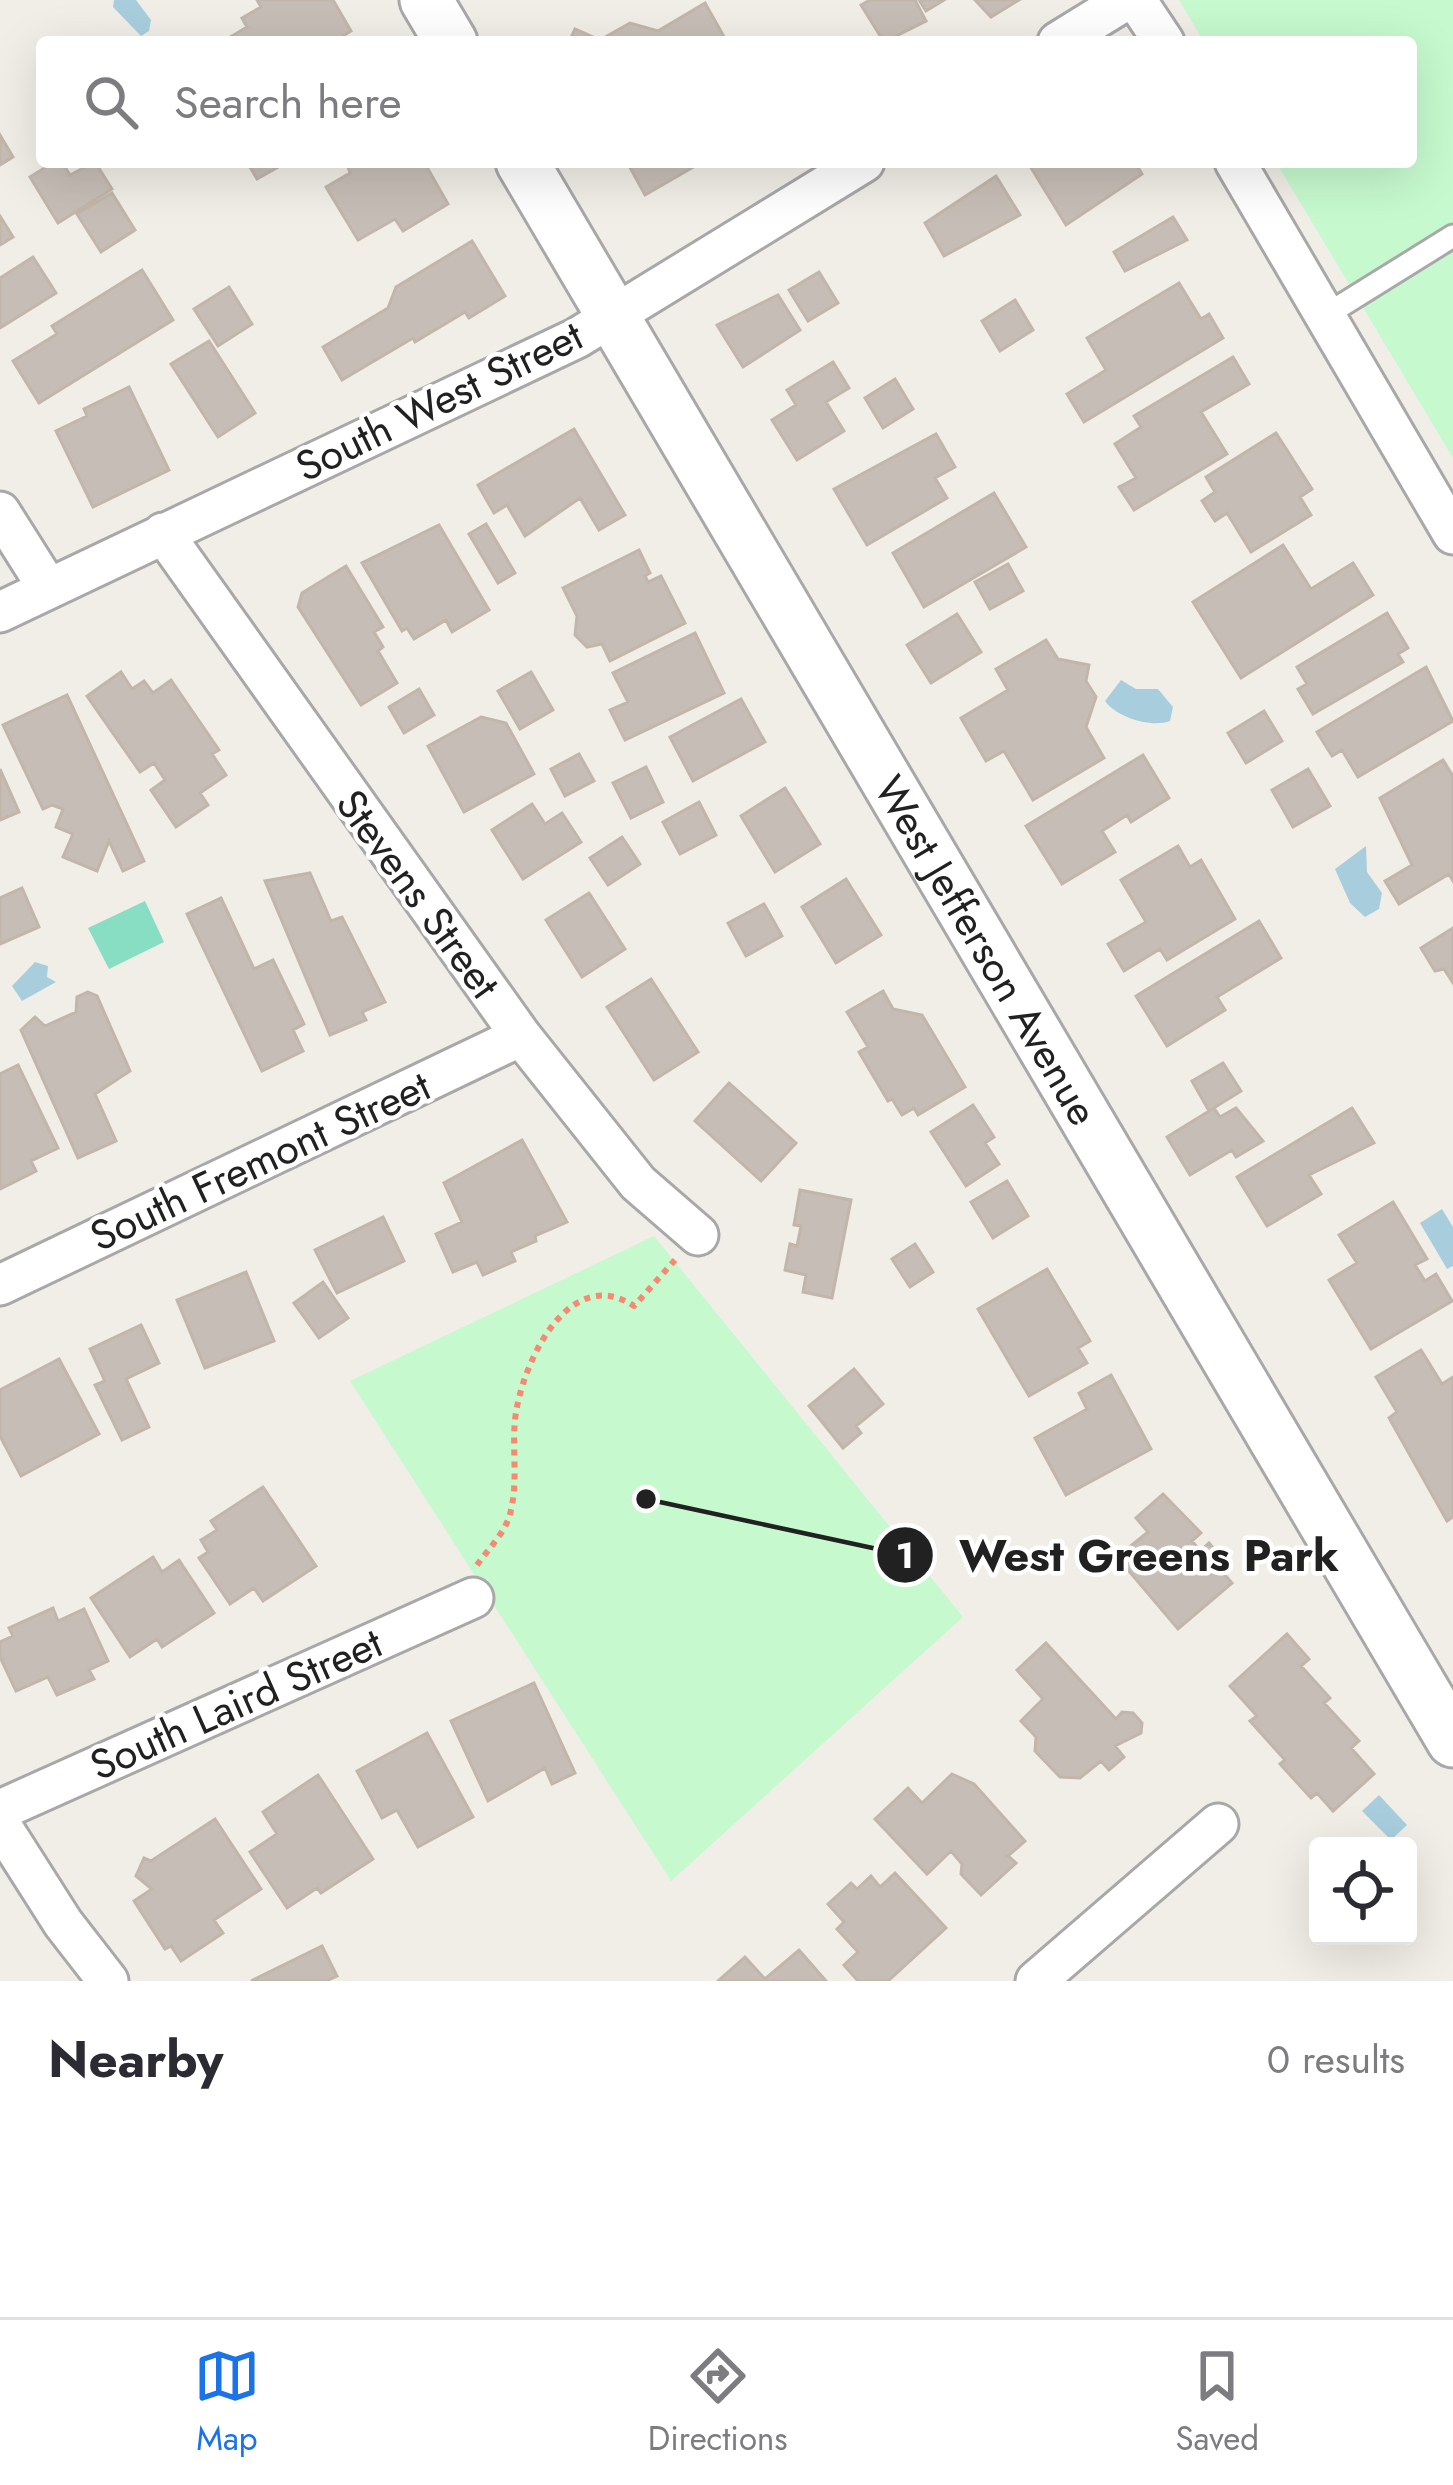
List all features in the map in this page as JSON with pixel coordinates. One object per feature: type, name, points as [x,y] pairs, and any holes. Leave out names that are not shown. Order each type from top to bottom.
[{"type":"street","points":[[426,0],[447,36]]},
{"type":"street","points":[[1068,36],[1126,0]]},
{"type":"street","points":[[1136,0],[1160,36]]},
{"type":"street","name":"West Jefferson Avenue","points":[[526,168],[1453,1741]]},
{"type":"street","name":"South West Street","points":[[0,612],[577,338],[854,168]]},
{"type":"street","points":[[1239,168],[1453,535]]},
{"type":"street","points":[[0,512],[48,588]]},
{"type":"street","name":"Stevens Street","points":[[163,533],[520,1036],[687,1247]]},
{"type":"street","name":"South Fremont Street","points":[[0,1285],[520,1036]]},
{"type":"street","name":"South Laird Street","points":[[0,1810],[473,1598]]},
{"type":"street","points":[[0,1824],[27,1871],[108,1981]]},
{"type":"street","points":[[1036,1981],[1218,1824]]},
{"type":"lane","points":[[1326,315],[1453,236]]},
{"type":"path","points":[[473,1598],[477,1563],[511,1512],[515,1413],[548,1336],[568,1304],[595,1293],[617,1295],[634,1306],[687,1247]]},
{"type":"green space","points":[[1179,0],[1453,0],[1453,458],[1280,168],[1417,168],[1417,36],[1200,36]]},
{"type":"green space","points":[[145,901],[164,942],[109,969],[88,928]]},
{"type":"green space","points":[[654,1236],[963,1617],[671,1881],[350,1381]]},
{"type":"water","points":[[114,0],[136,0],[151,20],[149,31],[141,36],[113,7]]},
{"type":"water","points":[[1121,680],[1136,689],[1158,689],[1173,707],[1170,721],[1145,722],[1110,707],[1105,701]]},
{"type":"water","points":[[1366,846],[1367,872],[1382,893],[1379,909],[1365,917],[1350,903],[1335,869]]},
{"type":"water","points":[[35,962],[48,966],[47,977],[56,982],[22,1001],[12,986]]},
{"type":"water","points":[[1442,1209],[1453,1227],[1453,1266],[1447,1269],[1420,1223]]},
{"type":"water","points":[[1379,1795],[1407,1825],[1388,1837],[1362,1811]]},
{"type":"building","points":[[257,0],[333,0],[351,31],[343,36],[232,36],[247,27],[242,18],[261,7]]},
{"type":"building","points":[[870,0],[915,0],[926,21],[896,36],[880,36],[861,5]]},
{"type":"building","points":[[919,0],[944,0],[926,11]]},
{"type":"building","points":[[975,0],[1019,0],[991,17]]},
{"type":"building","points":[[705,3],[724,36],[607,36],[630,23],[658,31]]},
{"type":"building","points":[[0,135],[13,157],[0,165]]},
{"type":"building","points":[[44,168],[66,168],[70,175],[83,168],[99,168],[112,189],[58,223],[30,177]]},
{"type":"building","points":[[251,168],[276,168],[257,179]]},
{"type":"building","points":[[348,168],[427,168],[448,204],[403,231],[395,219],[358,240],[326,187],[350,173]]},
{"type":"building","points":[[630,168],[692,168],[645,195]]},
{"type":"building","points":[[1031,168],[1138,168],[1142,174],[1066,225]]},
{"type":"building","points":[[996,176],[1020,215],[944,256],[925,223]]},
{"type":"building","points":[[112,193],[135,230],[101,252],[77,214]]},
{"type":"building","points":[[0,216],[13,237],[0,245]]},
{"type":"building","points":[[1173,217],[1187,240],[1125,271],[1114,252]]},
{"type":"building","points":[[472,241],[505,296],[469,318],[465,312],[415,342],[413,338],[342,380],[323,347],[388,308],[396,287]]},
{"type":"building","points":[[33,257],[56,293],[0,328],[0,278]]},
{"type":"building","points":[[142,270],[173,320],[39,403],[13,361],[57,334],[52,326]]},
{"type":"building","points":[[819,272],[838,303],[808,321],[789,290]]},
{"type":"building","points":[[1179,283],[1201,319],[1209,314],[1223,338],[1084,422],[1067,394],[1106,370],[1087,338]]},
{"type":"building","points":[[229,287],[252,324],[218,346],[194,309]]},
{"type":"building","points":[[778,295],[800,330],[743,367],[717,325]]},
{"type":"building","points":[[1015,300],[1033,330],[1000,351],[982,321]]},
{"type":"building","points":[[209,341],[255,413],[218,437],[171,364]]},
{"type":"building","points":[[1233,357],[1249,384],[1201,412],[1227,454],[1134,510],[1119,487],[1136,478],[1115,444],[1141,427],[1134,416]]},
{"type":"building","points":[[833,362],[849,388],[826,402],[844,431],[797,460],[772,420],[796,405],[787,390]]},
{"type":"building","points":[[895,379],[913,409],[883,428],[865,398]]},
{"type":"building","points":[[129,387],[169,470],[93,507],[56,431],[87,416],[84,409]]},
{"type":"building","points":[[574,429],[625,515],[599,530],[580,498],[525,536],[507,505],[494,513],[478,485]]},
{"type":"building","points":[[1276,433],[1312,489],[1300,497],[1311,515],[1251,552],[1227,513],[1215,521],[1202,501],[1215,492],[1206,477]]},
{"type":"building","points":[[936,434],[955,467],[935,478],[947,498],[867,545],[834,489]]},
{"type":"building","points":[[994,493],[1026,547],[924,607],[893,553]]},
{"type":"building","points":[[486,524],[515,573],[498,583],[469,534]]},
{"type":"building","points":[[439,525],[489,610],[452,632],[446,620],[414,639],[407,628],[402,631],[362,563]]},
{"type":"building","points":[[1283,545],[1311,589],[1353,563],[1373,595],[1241,678],[1193,602]]},
{"type":"building","points":[[639,550],[650,573],[645,576],[648,582],[661,576],[685,623],[610,661],[602,644],[587,647],[575,635],[577,616],[563,588]]},
{"type":"building","points":[[1008,564],[1023,591],[990,609],[975,582]]},
{"type":"building","points":[[346,566],[383,627],[374,632],[383,647],[378,651],[397,683],[361,705],[298,607],[302,593]]},
{"type":"building","points":[[1387,613],[1408,648],[1398,654],[1403,662],[1313,714],[1298,689],[1307,684],[1297,667]]},
{"type":"building","points":[[957,614],[981,652],[931,683],[907,645]]},
{"type":"building","points":[[695,633],[724,693],[625,740],[610,710],[628,702],[613,673]]},
{"type":"building","points":[[1046,640],[1058,659],[1089,665],[1086,681],[1096,697],[1086,727],[1104,758],[1033,800],[1004,751],[986,761],[961,718],[1008,690],[996,669]]},
{"type":"building","points":[[1426,667],[1453,721],[1358,777],[1342,750],[1332,756],[1317,732]]},
{"type":"building","points":[[121,672],[132,689],[144,681],[153,693],[171,680],[219,750],[212,754],[226,775],[200,793],[208,805],[176,827],[151,790],[165,780],[154,763],[140,772],[87,696]]},
{"type":"building","points":[[531,672],[553,710],[520,729],[498,691]]},
{"type":"building","points":[[419,689],[434,715],[404,733],[389,707]]},
{"type":"building","points":[[67,695],[144,861],[123,871],[109,841],[97,871],[63,857],[73,834],[56,827],[63,809],[52,805],[43,809],[3,725]]},
{"type":"building","points":[[741,699],[765,742],[693,781],[670,737]]},
{"type":"building","points":[[1264,711],[1282,741],[1246,763],[1228,733]]},
{"type":"building","points":[[481,717],[506,723],[534,774],[464,812],[428,746]]},
{"type":"building","points":[[579,754],[594,781],[565,796],[551,769]]},
{"type":"building","points":[[1143,755],[1169,798],[1131,822],[1127,815],[1102,831],[1115,852],[1062,884],[1026,826]]},
{"type":"building","points":[[1443,760],[1453,776],[1453,881],[1449,874],[1399,904],[1385,881],[1412,865],[1380,798]]},
{"type":"building","points":[[646,767],[663,802],[631,818],[613,783]]},
{"type":"building","points":[[0,769],[19,812],[0,820]]},
{"type":"building","points":[[1308,769],[1330,806],[1293,827],[1272,790]]},
{"type":"building","points":[[785,788],[820,844],[775,872],[741,816]]},
{"type":"building","points":[[699,802],[716,835],[680,854],[663,822]]},
{"type":"building","points":[[532,804],[545,824],[562,813],[581,842],[523,879],[492,830]]},
{"type":"building","points":[[622,837],[640,864],[608,885],[590,858]]},
{"type":"building","points":[[1178,846],[1190,867],[1201,860],[1235,919],[1167,960],[1160,949],[1124,971],[1108,944],[1146,922],[1121,880]]},
{"type":"building","points":[[310,873],[331,921],[342,917],[385,1002],[362,1012],[366,1020],[330,1035],[265,881]]},
{"type":"building","points":[[846,879],[881,935],[836,963],[802,907]]},
{"type":"building","points":[[22,888],[39,927],[0,944],[0,898]]},
{"type":"building","points":[[589,893],[625,949],[582,977],[546,920]]},
{"type":"building","points":[[221,898],[254,969],[273,960],[304,1024],[293,1030],[303,1051],[262,1071],[187,914]]},
{"type":"building","points":[[764,904],[782,936],[746,956],[728,923]]},
{"type":"building","points":[[1259,921],[1281,958],[1217,997],[1225,1010],[1167,1046],[1136,996]]},
{"type":"building","points":[[1453,928],[1453,983],[1444,969],[1435,971],[1421,948]]},
{"type":"building","points":[[651,979],[698,1052],[654,1080],[607,1007]]},
{"type":"building","points":[[883,991],[893,1009],[922,1015],[965,1087],[918,1115],[914,1108],[902,1115],[892,1099],[888,1101],[859,1052],[868,1047],[847,1012]]},
{"type":"building","points":[[88,992],[97,996],[130,1071],[95,1094],[116,1141],[78,1158],[21,1030],[35,1017],[45,1026],[76,1012],[77,997]]},
{"type":"building","points":[[1223,1063],[1241,1091],[1209,1111],[1192,1081]]},
{"type":"building","points":[[18,1065],[58,1148],[31,1161],[36,1171],[0,1189],[0,1074]]},
{"type":"building","points":[[729,1083],[796,1143],[761,1181],[695,1121]]},
{"type":"building","points":[[973,1105],[994,1137],[985,1143],[999,1164],[966,1186],[931,1132]]},
{"type":"building","points":[[1214,1108],[1220,1117],[1236,1108],[1263,1141],[1236,1157],[1232,1150],[1190,1175],[1167,1137]]},
{"type":"building","points":[[1352,1108],[1374,1143],[1309,1175],[1321,1194],[1267,1226],[1237,1177]]},
{"type":"building","points":[[522,1140],[567,1222],[511,1252],[515,1261],[483,1275],[477,1262],[453,1272],[436,1234],[462,1222],[444,1183]]},
{"type":"building","points":[[1007,1181],[1028,1216],[993,1238],[971,1202]]},
{"type":"building","points":[[800,1190],[851,1200],[832,1298],[803,1292],[806,1275],[785,1270],[790,1244],[797,1246],[801,1226],[794,1225]]},
{"type":"building","points":[[1393,1202],[1427,1259],[1415,1265],[1425,1281],[1436,1274],[1452,1301],[1371,1349],[1329,1280],[1357,1263],[1339,1235]]},
{"type":"building","points":[[383,1217],[404,1261],[337,1293],[315,1250]]},
{"type":"building","points":[[915,1244],[933,1272],[910,1287],[892,1259]]},
{"type":"building","points":[[1047,1269],[1090,1341],[1078,1348],[1087,1363],[1029,1396],[978,1309]]},
{"type":"building","points":[[246,1272],[274,1341],[205,1368],[177,1300]]},
{"type":"building","points":[[323,1282],[348,1318],[319,1338],[294,1303]]},
{"type":"building","points":[[141,1325],[159,1363],[126,1379],[149,1427],[122,1440],[95,1385],[105,1381],[90,1349]]},
{"type":"building","points":[[1421,1350],[1442,1384],[1453,1377],[1453,1517],[1447,1521],[1389,1418],[1397,1412],[1376,1377]]},
{"type":"building","points":[[59,1359],[99,1434],[21,1476],[0,1436],[0,1390]]},
{"type":"building","points":[[854,1369],[883,1404],[856,1426],[861,1433],[843,1448],[809,1406]]},
{"type":"building","points":[[1111,1375],[1151,1449],[1066,1495],[1035,1438],[1087,1409],[1079,1393]]},
{"type":"building","points":[[263,1487],[316,1566],[263,1601],[254,1588],[230,1604],[199,1558],[208,1552],[201,1540],[217,1530],[211,1521]]},
{"type":"building","points":[[1163,1494],[1201,1533],[1192,1541],[1200,1551],[1209,1543],[1225,1562],[1218,1567],[1232,1583],[1178,1629],[1117,1557],[1148,1532],[1136,1518]]},
{"type":"building","points":[[153,1557],[162,1572],[179,1560],[214,1613],[162,1647],[157,1639],[130,1657],[91,1598]]},
{"type":"building","points":[[53,1608],[58,1621],[84,1609],[108,1661],[89,1670],[94,1679],[57,1695],[48,1677],[16,1691],[0,1657],[0,1642],[13,1636],[9,1628]]},
{"type":"building","points":[[1287,1634],[1309,1659],[1301,1666],[1330,1698],[1324,1703],[1359,1741],[1351,1748],[1374,1774],[1333,1811],[1317,1793],[1311,1798],[1280,1764],[1285,1760],[1250,1721],[1257,1716],[1230,1686]]},
{"type":"building","points":[[1046,1643],[1116,1719],[1122,1712],[1133,1713],[1142,1723],[1141,1733],[1115,1746],[1124,1757],[1109,1770],[1101,1761],[1080,1778],[1060,1777],[1035,1751],[1036,1737],[1021,1721],[1043,1699],[1017,1670]]},
{"type":"building","points":[[534,1683],[575,1773],[552,1784],[545,1768],[488,1801],[451,1721]]},
{"type":"building","points":[[427,1733],[473,1817],[418,1847],[397,1810],[382,1818],[357,1771]]},
{"type":"building","points":[[952,1774],[974,1784],[1025,1841],[1008,1856],[1016,1863],[981,1895],[961,1874],[962,1864],[951,1851],[927,1874],[875,1819],[908,1788],[922,1803]]},
{"type":"building","points":[[318,1775],[373,1859],[321,1893],[317,1888],[287,1908],[250,1852],[277,1834],[263,1812]]},
{"type":"building","points":[[215,1819],[261,1889],[214,1920],[223,1933],[181,1961],[171,1946],[165,1949],[134,1901],[152,1889],[136,1876],[144,1858],[151,1861]]},
{"type":"building","points":[[895,1873],[946,1928],[888,1981],[858,1981],[844,1965],[858,1952],[837,1929],[844,1922],[828,1904],[851,1883],[857,1889],[871,1876],[880,1887]]},
{"type":"building","points":[[322,1946],[337,1976],[326,1981],[251,1981]]},
{"type":"building","points":[[799,1950],[826,1981],[718,1981],[745,1957],[765,1979]]},
{"type":"place","name":"West Greens Park","points":[[646,1499]]}]
